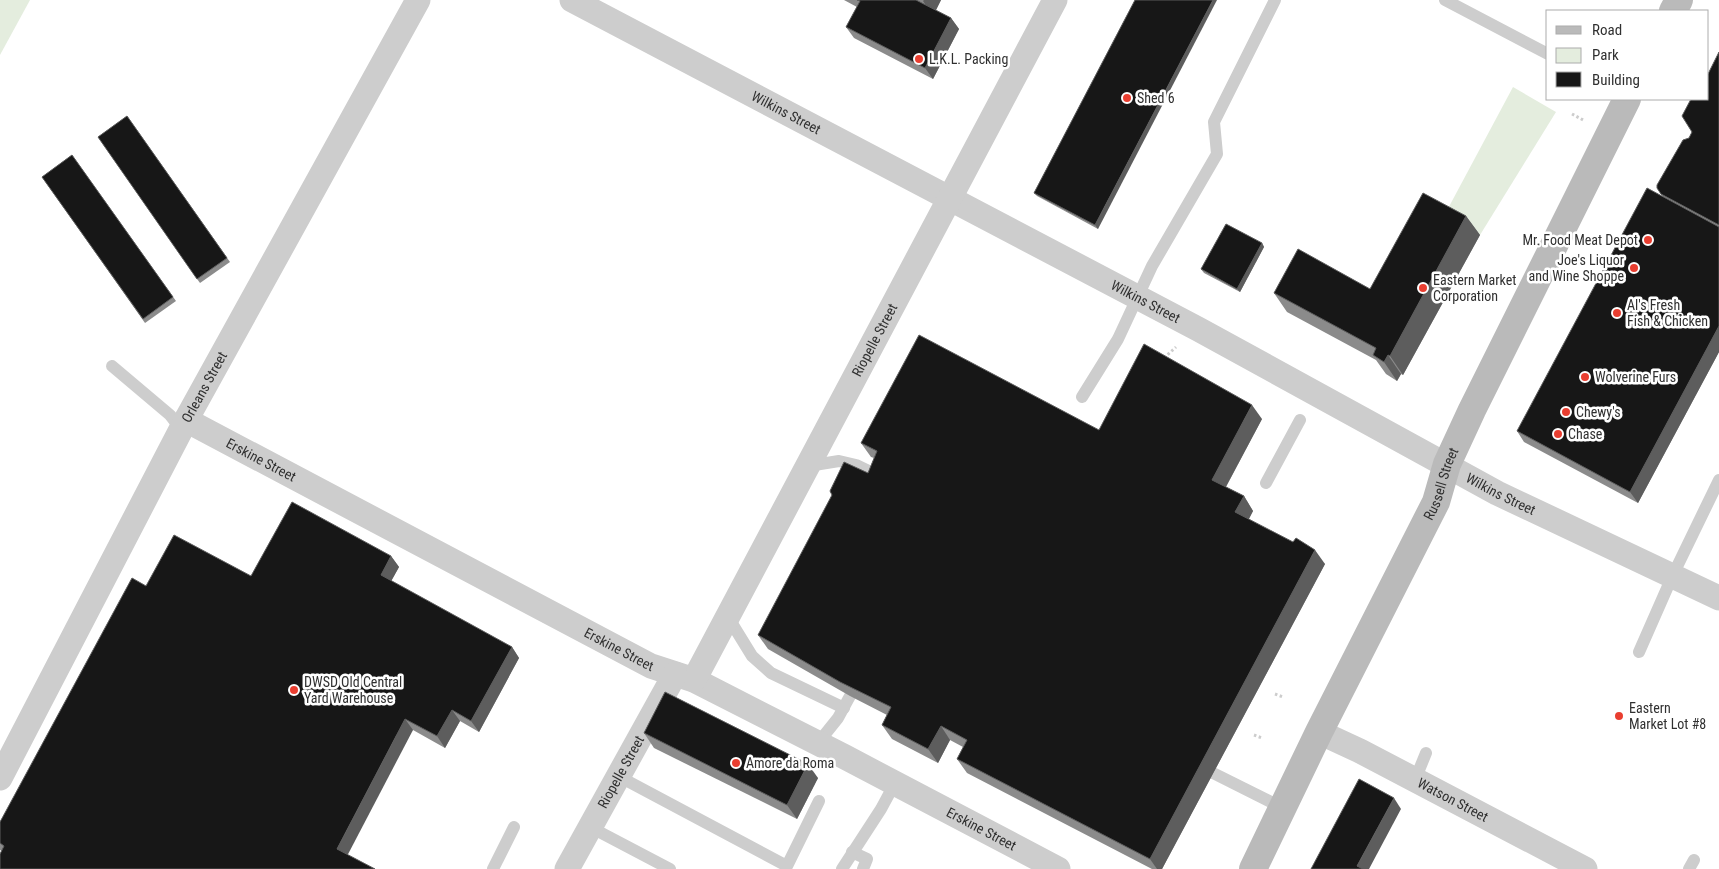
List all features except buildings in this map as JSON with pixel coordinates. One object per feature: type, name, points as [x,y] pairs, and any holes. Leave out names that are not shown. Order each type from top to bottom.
[{"type":"street","name":"Orleans Street","points":[[0,778],[184,424],[418,0]]},
{"type":"street","name":"Wilkins Street","points":[[572,0],[1137,298],[1497,492],[1719,598]]},
{"type":"street","name":"Riopelle Street","points":[[567,869],[618,776],[728,617],[1055,0]]},
{"type":"street","name":"Russell Street","points":[[1253,869],[1318,732],[1436,502],[1447,464],[1472,410],[1627,100]]},
{"type":"street","name":"Erskine Street","points":[[184,424],[651,666],[685,677],[818,743],[1058,869]]},
{"type":"street","name":"Watson Street","points":[[1318,732],[1415,780],[1585,869]]},
{"type":"lane","points":[[1082,397],[1118,339],[1152,266],[1217,154],[1214,122],[1275,0]]},
{"type":"lane","points":[[1445,0],[1546,53]]},
{"type":"lane","points":[[112,366],[170,415],[184,424]]},
{"type":"lane","points":[[1266,483],[1300,420]]},
{"type":"lane","points":[[808,466],[839,460],[856,465],[882,477]]},
{"type":"lane","points":[[1639,652],[1672,577],[1719,480]]},
{"type":"lane","points":[[728,617],[752,656],[771,673],[847,702],[838,718],[818,743]]},
{"type":"lane","points":[[1415,780],[1426,753]]},
{"type":"lane","points":[[1213,773],[1283,808]]},
{"type":"lane","points":[[618,776],[787,866],[819,801]]},
{"type":"lane","points":[[842,869],[895,782]]},
{"type":"lane","points":[[493,869],[514,827]]},
{"type":"lane","points":[[590,827],[670,869]]},
{"type":"lane","points":[[852,852],[865,864]]},
{"type":"path","points":[[1572,114],[1585,121]]},
{"type":"path","points":[[1160,362],[1179,345]]},
{"type":"path","points":[[1275,694],[1282,697]]},
{"type":"path","points":[[1254,735],[1262,738]]},
{"type":"green space","points":[[0,0],[30,0],[0,55]]},
{"type":"green space","points":[[1513,87],[1556,112],[1480,235],[1444,216]]},
{"type":"place","name":"L.K.L. Packing","points":[[919,59]]},
{"type":"place","name":"Shed 6","points":[[1127,98]]},
{"type":"place","name":"Mr. Food Meat Depot","points":[[1648,240]]},
{"type":"place","name":"Joe's Liquor and Wine Shoppe","points":[[1634,268]]},
{"type":"place","name":"Eastern Market Corporation","points":[[1423,288]]},
{"type":"place","name":"Al's Fresh Fish & Chicken","points":[[1617,313]]},
{"type":"place","name":"Wolverine Furs","points":[[1585,377]]},
{"type":"place","name":"Chewy's","points":[[1566,412]]},
{"type":"place","name":"Chase","points":[[1558,434]]},
{"type":"place","name":"DWSD Old Central Yard Warehouse","points":[[294,690]]},
{"type":"place","name":"Eastern Market Lot #8","points":[[1619,716]]},
{"type":"place","name":"Amore da Roma","points":[[736,763]]}]
